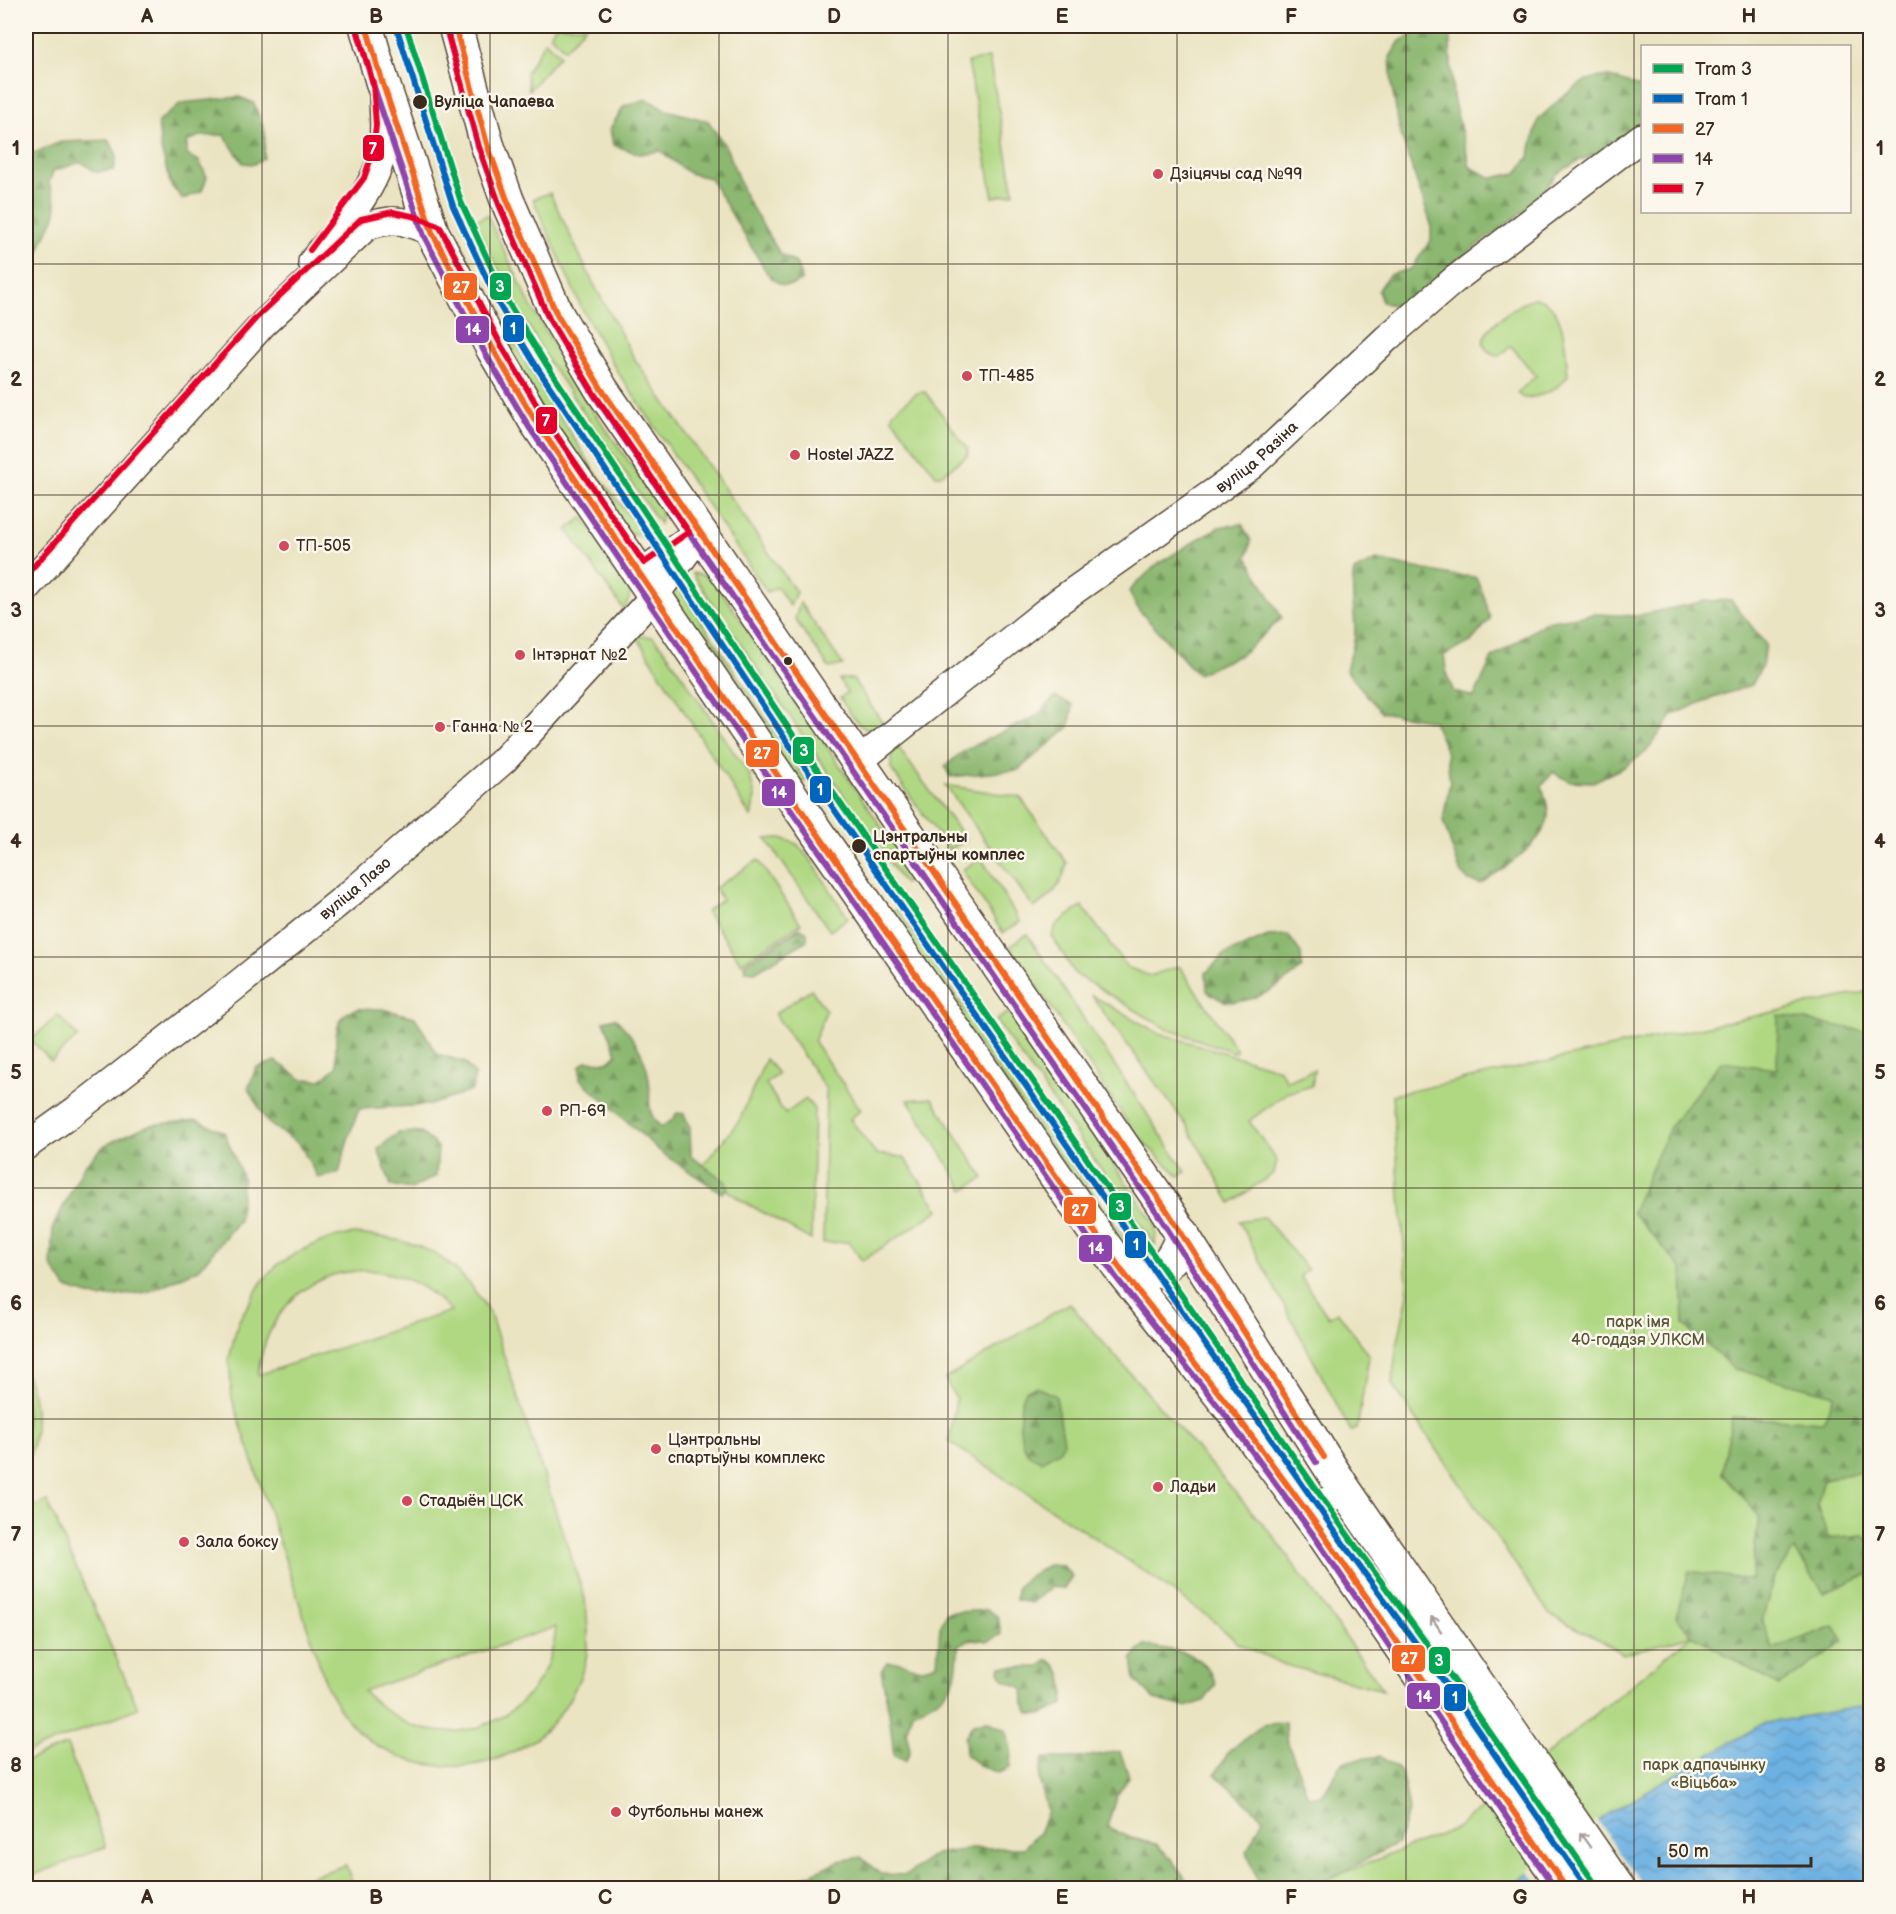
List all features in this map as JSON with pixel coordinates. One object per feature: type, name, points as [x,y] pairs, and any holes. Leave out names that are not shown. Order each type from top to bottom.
[{"type":"main road","points":[[366,26],[432,232],[493,349],[536,422],[1122,1271],[1233,1411],[1309,1515],[1566,1888]]},
{"type":"main road","points":[[456,26],[499,178],[557,315],[602,390],[1183,1234],[1344,1489],[1618,1888]]},
{"type":"main road","points":[[648,585],[701,534]]},
{"type":"main road","points":[[1122,1271],[1137,1275],[1163,1268],[1176,1253],[1183,1234]]},
{"type":"street","points":[[26,588],[263,324],[372,183],[382,154],[384,126],[382,81]]},
{"type":"street","name":"вуліца Разіна","points":[[859,761],[1058,602],[1251,466],[1388,338],[1454,280],[1641,138]]},
{"type":"street","points":[[263,324],[367,226],[385,220],[404,221],[432,232]]},
{"type":"street","name":"вуліца Лазо","points":[[26,1146],[232,989],[376,873],[504,760],[648,585]]},
{"type":"street","points":[[1309,1515],[1344,1489]]},
{"type":"green space","points":[[555,26],[586,26],[565,49],[550,35]]},
{"type":"green space","points":[[1424,26],[1449,26],[1453,98],[1470,167],[1492,178],[1517,173],[1529,157],[1538,120],[1561,98],[1586,80],[1607,76],[1641,88],[1641,129],[1621,145],[1578,161],[1558,173],[1532,205],[1459,259],[1423,293],[1395,306],[1382,302],[1378,291],[1389,275],[1411,269],[1431,240],[1431,224],[1400,132],[1392,87],[1390,57],[1400,41],[1423,29]]},
{"type":"green space","points":[[545,41],[560,55],[529,90],[526,73]]},
{"type":"green space","points":[[989,58],[1014,193],[993,197],[968,62]]},
{"type":"green space","points":[[239,97],[254,103],[265,132],[264,158],[254,164],[243,163],[224,135],[199,136],[187,142],[187,155],[199,161],[207,177],[202,191],[183,199],[171,186],[161,149],[158,122],[181,103]]},
{"type":"green space","points":[[647,99],[666,110],[708,121],[726,147],[746,198],[780,254],[796,263],[802,280],[787,286],[779,284],[767,273],[710,178],[689,173],[660,151],[639,154],[613,145],[610,129],[624,106]]},
{"type":"green space","points":[[109,140],[117,155],[114,170],[96,172],[81,162],[53,171],[49,183],[56,205],[55,217],[38,253],[34,290],[26,287],[26,156],[61,142]]},
{"type":"green space","points":[[550,193],[591,279],[634,358],[796,592],[790,606],[777,587],[767,592],[617,371],[582,309],[533,199]]},
{"type":"green space","points":[[487,215],[532,308],[585,399],[660,506],[660,524],[549,362],[511,297],[474,221]]},
{"type":"green space","points":[[454,229],[483,290],[517,348],[594,470],[645,536],[638,536],[625,530],[535,399],[446,232]]},
{"type":"green space","points":[[1533,298],[1544,301],[1558,317],[1565,341],[1568,376],[1559,386],[1548,392],[1523,398],[1517,393],[1536,376],[1511,346],[1499,356],[1487,350],[1484,342],[1486,334],[1494,324]]},
{"type":"green space","points":[[925,392],[968,449],[968,455],[941,475],[936,475],[892,418],[893,412],[917,393]]},
{"type":"green space","points":[[583,517],[631,588],[624,610],[567,530]]},
{"type":"green space","points":[[1242,524],[1251,541],[1247,557],[1282,618],[1242,654],[1197,674],[1137,608],[1129,591],[1156,565],[1200,538],[1219,527]]},
{"type":"green space","points":[[1376,560],[1451,575],[1476,577],[1490,619],[1471,642],[1444,655],[1447,676],[1454,692],[1474,697],[1492,658],[1546,622],[1595,614],[1635,616],[1706,601],[1731,600],[1766,645],[1762,666],[1752,685],[1704,701],[1673,715],[1646,752],[1624,767],[1593,782],[1569,781],[1553,772],[1542,786],[1548,813],[1541,834],[1522,854],[1480,884],[1469,881],[1460,871],[1443,821],[1450,781],[1446,750],[1433,721],[1381,712],[1346,670],[1355,638],[1352,587],[1354,571]]},
{"type":"green space","points":[[692,573],[708,576],[717,585],[915,876],[904,884]]},
{"type":"green space","points":[[677,584],[806,780],[798,786],[675,603],[673,593]]},
{"type":"green space","points":[[800,603],[843,665],[829,668],[795,619]]},
{"type":"green space","points":[[637,637],[653,637],[666,652],[750,776],[755,797],[751,817]]},
{"type":"green space","points":[[839,679],[853,679],[886,728],[877,731],[870,730],[858,724],[840,698],[847,693]]},
{"type":"green space","points":[[1055,697],[1073,705],[1069,727],[1018,770],[950,777],[945,767],[955,758],[975,745],[1031,719]]},
{"type":"green space","points":[[897,746],[966,840],[949,850],[891,769],[891,757]]},
{"type":"green space","points":[[945,785],[1020,797],[1067,863],[1062,878],[1052,894],[1034,908]]},
{"type":"green space","points":[[781,838],[797,844],[813,863],[848,918],[830,931],[766,839]]},
{"type":"green space","points":[[981,858],[1020,922],[1003,933],[962,870]]},
{"type":"green space","points":[[758,860],[801,924],[741,963],[706,911],[722,900],[715,888]]},
{"type":"green space","points":[[1082,906],[1127,967],[1150,976],[1179,966],[1237,1050],[1234,1052],[1167,1029],[1075,974],[1052,936],[1056,925]]},
{"type":"green space","points":[[897,909],[1006,1070],[1138,1257],[1130,1256],[887,917]]},
{"type":"green space","points":[[800,928],[807,932],[807,940],[755,972],[745,971],[744,964]]},
{"type":"green space","points":[[1027,934],[1186,1172],[1179,1176],[1136,1135],[1010,946]]},
{"type":"green space","points":[[1288,935],[1301,953],[1302,968],[1285,981],[1266,993],[1235,1002],[1224,1001],[1207,991],[1206,973],[1224,955],[1268,936]]},
{"type":"green space","points":[[811,989],[826,1011],[814,1042],[861,1110],[850,1119],[876,1154],[904,1157],[939,1210],[862,1261],[849,1242],[823,1243],[826,1089],[775,1014]]},
{"type":"green space","name":"парк імя 40-годдзя УЛКСМ","points":[[1870,991],[1870,1888],[1305,1888],[1457,1828],[1691,1636],[1623,1654],[1550,1615],[1392,1384],[1396,1350],[1408,1295],[1392,1095]]},
{"type":"green space","points":[[1091,995],[1158,1033],[1279,1069],[1287,1081],[1314,1070],[1312,1086],[1287,1093],[1249,1121],[1277,1161],[1274,1173],[1231,1203],[1187,1126]]},
{"type":"green space","points":[[356,1009],[382,1009],[415,1017],[437,1054],[464,1062],[475,1075],[472,1091],[429,1105],[359,1109],[339,1173],[318,1178],[300,1145],[268,1123],[248,1089],[256,1068],[276,1061],[302,1079],[321,1080],[337,1067],[336,1034],[346,1014]]},
{"type":"green space","points":[[1009,1012],[1153,1221],[1156,1231],[1155,1245],[996,1021]]},
{"type":"green space","points":[[58,1015],[78,1037],[51,1061],[31,1040]]},
{"type":"green space","points":[[1778,1015],[1870,1032],[1870,1481],[1861,1472],[1824,1479],[1817,1505],[1828,1538],[1864,1535],[1870,1542],[1870,1574],[1824,1593],[1794,1550],[1774,1577],[1762,1622],[1773,1649],[1834,1626],[1844,1641],[1779,1686],[1692,1635],[1676,1617],[1689,1571],[1751,1580],[1759,1516],[1722,1473],[1732,1417],[1823,1422],[1835,1395],[1734,1369],[1684,1325],[1682,1269],[1632,1212],[1671,1125],[1721,1062],[1777,1069]]},
{"type":"green space","points":[[615,1018],[633,1038],[645,1061],[650,1086],[650,1110],[655,1121],[661,1127],[672,1120],[677,1113],[684,1114],[690,1128],[691,1156],[726,1182],[728,1188],[722,1193],[663,1154],[580,1079],[580,1066],[587,1061],[608,1062],[617,1054],[604,1021]]},
{"type":"green space","points":[[766,1059],[778,1074],[766,1084],[785,1114],[806,1099],[814,1109],[811,1240],[741,1200],[699,1170],[739,1121]]},
{"type":"green space","points":[[932,1098],[984,1178],[964,1190],[908,1100]]},
{"type":"green space","points":[[197,1120],[224,1132],[243,1178],[239,1220],[199,1269],[148,1292],[99,1298],[66,1288],[51,1265],[53,1227],[84,1166],[105,1145],[149,1125]]},
{"type":"green space","points":[[420,1132],[438,1147],[436,1176],[411,1189],[391,1185],[378,1149],[398,1133]]},
{"type":"green space","points":[[1264,1217],[1308,1270],[1300,1276],[1328,1317],[1338,1312],[1369,1356],[1357,1429],[1351,1431],[1239,1221]]},
{"type":"green space","name":"Стадыён ЦСК","points":[[354,1234],[378,1236],[418,1246],[450,1264],[477,1294],[490,1314],[585,1599],[588,1627],[587,1654],[582,1672],[570,1698],[559,1715],[537,1738],[499,1758],[477,1764],[432,1765],[389,1752],[369,1740],[352,1725],[327,1687],[232,1398],[229,1359],[238,1322],[261,1283],[278,1264],[328,1239]],"holes":[[[368,1270],[393,1274],[414,1282],[433,1294],[451,1311],[258,1375],[261,1358],[272,1327],[292,1300],[319,1280],[340,1273]],[[556,1627],[551,1652],[542,1675],[528,1695],[510,1711],[490,1723],[467,1730],[442,1732],[416,1727],[388,1712],[363,1691]]]},
{"type":"green space","points":[[1070,1303],[1274,1537],[1383,1690],[1285,1665],[1238,1643],[1214,1621],[1134,1564],[949,1442],[956,1399],[945,1379]]},
{"type":"green space","points":[[26,1375],[35,1407],[35,1431],[26,1464]]},
{"type":"green space","points":[[1036,1387],[1056,1396],[1064,1442],[1059,1451],[1041,1461],[1027,1452],[1020,1428],[1023,1396],[1026,1390]]},
{"type":"green space","points":[[47,1501],[138,1708],[26,1753],[26,1510]]},
{"type":"green space","points":[[1048,1565],[1063,1566],[1072,1576],[1064,1589],[1051,1587],[1031,1603],[1016,1600],[1017,1587],[1029,1576]]},
{"type":"green space","points":[[987,1609],[998,1617],[1001,1634],[989,1641],[972,1639],[958,1645],[956,1671],[949,1688],[935,1701],[912,1712],[906,1732],[910,1750],[906,1761],[894,1756],[881,1671],[887,1662],[900,1662],[920,1669],[937,1664],[940,1627],[946,1613]]},
{"type":"green space","points":[[1145,1645],[1188,1654],[1204,1664],[1216,1684],[1204,1701],[1185,1707],[1154,1699],[1135,1680],[1132,1658]]},
{"type":"green space","points":[[1048,1660],[1061,1673],[1064,1684],[1064,1704],[1041,1715],[1029,1713],[1024,1703],[1023,1688],[1004,1680],[999,1672],[1001,1667],[1038,1667]]},
{"type":"green space","points":[[988,1721],[1005,1730],[1011,1748],[1010,1768],[998,1773],[979,1765],[966,1755],[965,1737],[973,1724]]},
{"type":"green space","points":[[1285,1722],[1286,1738],[1308,1796],[1322,1796],[1342,1762],[1380,1756],[1401,1772],[1409,1809],[1398,1843],[1325,1881],[1321,1888],[1259,1888],[1247,1851],[1263,1818],[1215,1774],[1230,1750],[1263,1725]]},
{"type":"green space","points":[[67,1745],[106,1847],[26,1878],[26,1761]]},
{"type":"green space","points":[[1120,1751],[1129,1777],[1116,1797],[1107,1827],[1131,1838],[1156,1844],[1173,1860],[1192,1888],[792,1888],[796,1880],[839,1861],[861,1857],[880,1874],[906,1875],[936,1854],[976,1848],[1023,1848],[1039,1833],[1048,1811],[1039,1779],[1043,1758],[1078,1758]]},
{"type":"green space","points":[[346,1865],[354,1888],[274,1888]]},
{"type":"water","points":[[1870,1705],[1870,1888],[1509,1888],[1611,1812],[1762,1724]]},
{"type":"pier","points":[[1597,1819],[1645,1888],[1540,1888],[1528,1871]]},
{"type":"tram line","name":"3","points":[[406,26],[461,202],[506,299],[546,364],[793,735],[1361,1554],[1455,1682],[1598,1888]]},
{"type":"tram line","name":"1","points":[[397,29],[453,206],[498,303],[538,369],[786,740],[1354,1559],[1448,1687],[1587,1888]]},
{"type":"transit line","name":"27","points":[[366,26],[432,232],[493,349],[536,422],[797,804],[1122,1271],[1233,1411],[1319,1528],[1566,1888]]},
{"type":"transit line","name":"27","points":[[455,26],[487,144],[507,200],[557,315],[602,390],[1164,1206],[1324,1457]]},
{"type":"transit line","name":"14","points":[[446,28],[478,146],[499,204],[549,319],[594,395],[1156,1211],[1316,1462]]},
{"type":"transit line","name":"7","points":[[26,575],[257,317],[361,219],[393,212],[417,217],[440,227],[501,345],[544,417],[644,563],[689,532],[595,395],[549,319],[499,204],[479,147],[446,28]]},
{"type":"transit line","name":"14","points":[[357,29],[424,236],[485,353],[529,427],[790,809],[1115,1276],[1226,1416],[1312,1533],[1555,1888]]},
{"type":"transit line","name":"7","points":[[310,250],[364,178],[373,152],[376,125],[373,83],[357,29]]},
{"type":"place","name":"Вуліца Чапаева","points":[[420,102]]},
{"type":"place","name":"Дзіцячы сад №99","points":[[1158,174]]},
{"type":"place","name":"ТП-485","points":[[967,376]]},
{"type":"place","name":"Hostel JAZZ","points":[[795,455]]},
{"type":"place","name":"ТП-505","points":[[284,546]]},
{"type":"place","name":"Інтэрнат №2","points":[[520,655]]},
{"type":"place","name":"Ганна № 2","points":[[440,727]]},
{"type":"place","name":"Цэнтральны спартыўны комплес","points":[[859,846]]},
{"type":"place","name":"РП-69","points":[[547,1111]]},
{"type":"place","name":"Цэнтральны спартыўны комплекс","points":[[656,1449]]},
{"type":"place","name":"Ладьи","points":[[1158,1487]]},
{"type":"place","name":"Стадыён ЦСК","points":[[407,1501]]},
{"type":"place","name":"Зала боксу","points":[[184,1542]]},
{"type":"place","name":"Футбольны манеж","points":[[616,1812]]},
{"type":"park label","name":"парк адпачынку «Віцьба»","points":[[1704,1774]]}]
